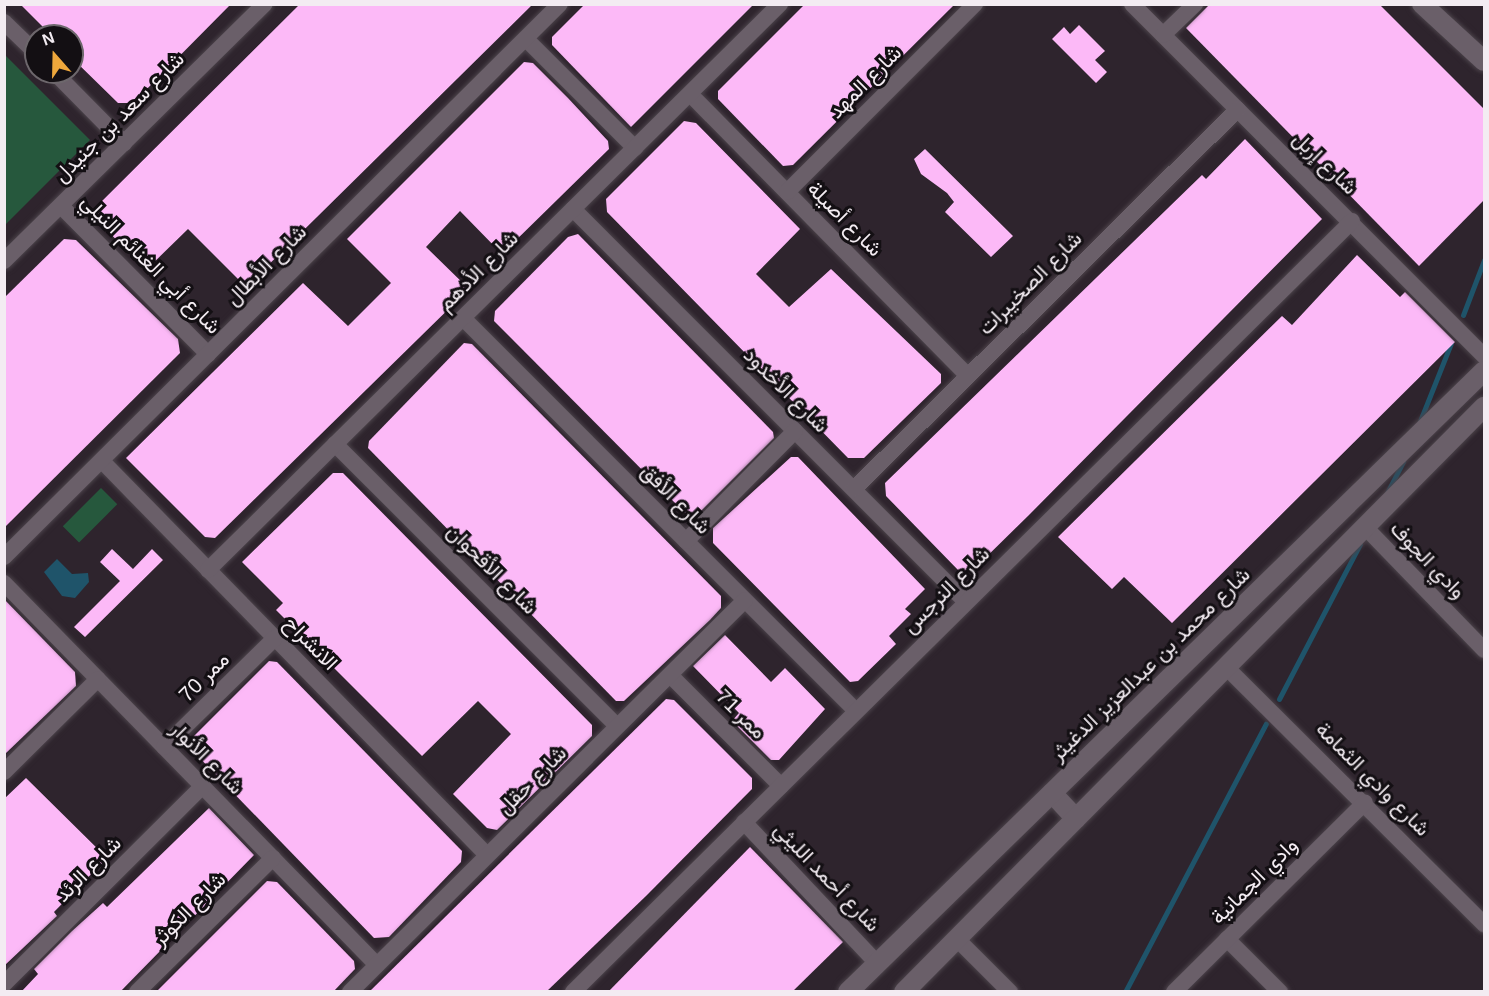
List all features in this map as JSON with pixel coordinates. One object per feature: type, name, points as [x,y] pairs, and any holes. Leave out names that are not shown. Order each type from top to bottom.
[{"type":"street","name":"شارع سعد بن جنيدل","points":[[4,261],[265,4]]},
{"type":"street","name":"شارع الأبطال","points":[[4,557],[560,4]]},
{"type":"street","name":"شارع الأدهم","points":[[208,570],[780,4]]},
{"type":"street","name":"شارع المهد","points":[[787,192],[975,4]]},
{"type":"street","name":"شارع إربل","points":[[1131,4],[1352,221],[1485,356]]},
{"type":"street","points":[[1163,35],[1194,4]]},
{"type":"street","points":[[1422,4],[1485,61]]},
{"type":"street","points":[[1434,4],[1467,45]]},
{"type":"street","points":[[4,21],[24,42]]},
{"type":"street","points":[[525,39],[635,148]]},
{"type":"street","points":[[66,84],[124,143]]},
{"type":"street","name":"شارع أصيلة","points":[[690,94],[968,376]]},
{"type":"street","name":"شارع الصخيبرات","points":[[854,489],[1238,110]]},
{"type":"street","name":"شارع أبي الغنائم النيلي","points":[[61,206],[208,354]]},
{"type":"street","name":"شارع الأخدود","points":[[573,209],[966,602]]},
{"type":"street","name":"شارع النرجس","points":[[573,992],[1352,221]]},
{"type":"street","name":"شارع الأفق","points":[[463,318],[856,711]]},
{"type":"street","name":"شارع محمد بن عبدالعزيز الدغيثر","points":[[848,992],[1485,371]]},
{"type":"street","points":[[904,992],[1485,407]]},
{"type":"street","points":[[686,541],[795,431]]},
{"type":"street","name":"شارع الأقحوان","points":[[335,444],[617,726]]},
{"type":"street","name":"الانشراح","points":[[102,461],[487,855]]},
{"type":"street","name":"وادي الجوف","points":[[1365,527],[1485,650]]},
{"type":"street","name":"شارع الأنوار","points":[[4,583],[377,965]]},
{"type":"street","name":"شارع حقل","points":[[350,992],[745,600]]},
{"type":"street","name":"ممر 70","points":[[164,747],[275,638]]},
{"type":"street","name":"شارع وادي الثمامة","points":[[1227,668],[1365,802],[1485,924]]},
{"type":"street","name":"ممر 71","points":[[670,675],[781,786]]},
{"type":"street","points":[[4,772],[98,679]]},
{"type":"street","name":"شارع الرئد","points":[[4,984],[203,786]]},
{"type":"street","points":[[1052,794],[1076,819]]},
{"type":"street","name":"وادي الجمانية","points":[[1174,992],[1365,802]]},
{"type":"street","name":"شارع أحمد الليثي","points":[[744,822],[877,963]]},
{"type":"street","name":"شارع الكوثر","points":[[137,992],[273,858]]},
{"type":"street","points":[[957,939],[1010,992]]},
{"type":"street","points":[[1227,939],[1280,992]]},
{"type":"green space","points":[[5,55],[24,74],[24,84],[34,84],[90,140],[5,225]]},
{"type":"green space","points":[[101,488],[117,504],[79,542],[63,526]]},
{"type":"water","points":[[57,559],[72,574],[88,573],[89,582],[75,598],[62,596],[44,572]]},
{"type":"building","points":[[20,4],[231,4],[133,103],[118,103],[84,70],[84,24],[40,24]]},
{"type":"building","points":[[300,4],[533,4],[246,287],[188,229],[146,270],[94,217],[96,207]]},
{"type":"building","points":[[585,4],[754,4],[631,127],[552,45],[552,37]]},
{"type":"building","points":[[805,4],[955,4],[793,165],[783,166],[718,99],[718,91]]},
{"type":"building","points":[[1210,4],[1379,4],[1485,110],[1485,199],[1419,266],[1186,28]]},
{"type":"building","points":[[1079,25],[1105,51],[1095,60],[1107,72],[1096,83],[1052,39],[1064,27],[1070,34]]},
{"type":"building","points":[[524,62],[533,63],[568,98],[608,141],[609,149],[502,254],[460,211],[426,247],[469,289],[215,538],[205,537],[126,458],[303,283],[348,326],[391,283],[347,239]]},
{"type":"building","points":[[684,121],[696,123],[800,229],[756,274],[789,307],[831,269],[941,374],[941,383],[864,458],[848,458],[607,212],[606,199]]},
{"type":"building","points":[[1245,139],[1322,219],[973,570],[959,571],[886,496],[885,483],[1202,175],[1206,179]]},
{"type":"building","points":[[925,149],[1013,236],[991,257],[945,212],[954,202],[947,193],[921,174],[914,159]]},
{"type":"building","points":[[578,234],[773,432],[774,438],[696,516],[689,517],[494,321],[495,311],[568,237]]},
{"type":"building","points":[[64,239],[76,240],[178,339],[180,353],[4,528],[4,298]]},
{"type":"building","points":[[1357,255],[1400,297],[1405,292],[1455,342],[1172,623],[1124,577],[1112,589],[1058,537],[1282,316],[1292,325]]},
{"type":"building","points":[[464,343],[472,344],[721,596],[721,608],[710,620],[624,701],[616,701],[368,448],[369,441]]},
{"type":"building","points":[[791,457],[798,457],[925,589],[905,609],[911,614],[889,636],[896,644],[858,681],[850,682],[713,543],[713,528]]},
{"type":"building","points":[[333,473],[343,473],[592,725],[592,736],[497,830],[487,828],[453,794],[511,734],[478,701],[422,756],[276,610],[283,603],[242,562]]},
{"type":"building","points":[[112,549],[133,569],[152,549],[163,560],[85,637],[74,627],[120,581],[100,562]]},
{"type":"building","points":[[4,599],[75,672],[76,686],[4,755]]},
{"type":"building","points":[[725,635],[771,682],[785,668],[825,709],[779,760],[771,760],[732,721],[739,713],[693,666]]},
{"type":"building","points":[[269,661],[277,662],[462,851],[461,862],[389,937],[374,938],[190,748],[192,738]]},
{"type":"building","points":[[666,699],[674,700],[752,778],[752,789],[646,896],[546,992],[369,992]]},
{"type":"building","points":[[26,778],[107,858],[54,912],[57,916],[4,966],[4,799]]},
{"type":"building","points":[[209,808],[254,855],[120,992],[21,992],[38,974],[34,969],[72,931],[103,903],[107,907]]},
{"type":"building","points":[[750,847],[843,942],[792,992],[608,992]]},
{"type":"building","points":[[267,881],[277,882],[354,961],[355,969],[333,992],[156,992]]},
{"type":"waterway","points":[[1463,315],[1484,260]]},
{"type":"waterway","points":[[1418,426],[1451,343]]},
{"type":"waterway","points":[[1386,495],[1403,461]]},
{"type":"waterway","points":[[1279,699],[1360,544]]},
{"type":"waterway","points":[[1125,992],[1266,724]]}]
